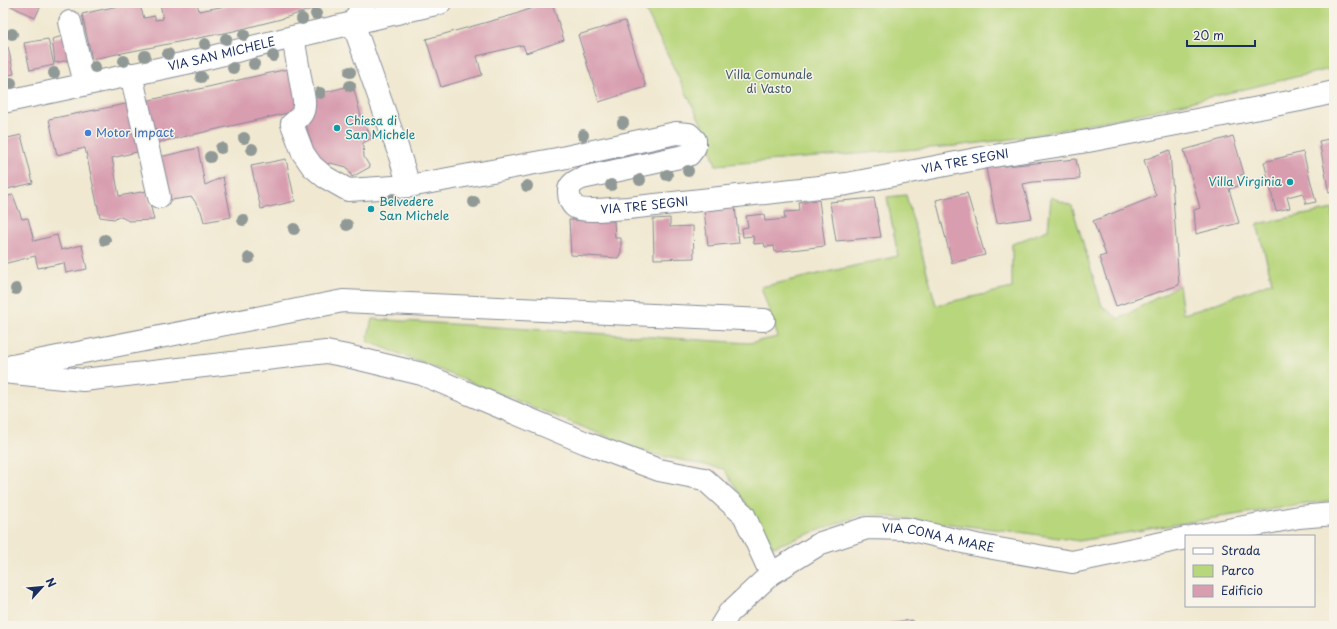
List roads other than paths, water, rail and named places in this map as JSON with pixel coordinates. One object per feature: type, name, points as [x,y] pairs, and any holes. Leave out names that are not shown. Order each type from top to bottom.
[{"type":"street","points":[[293,37],[305,109],[292,124],[303,153],[312,166],[325,177],[348,190],[408,186],[398,150],[353,23],[364,3]]},
{"type":"street","name":"VIA SAN MICHELE","points":[[3,102],[191,62],[440,3]]},
{"type":"street","points":[[70,22],[85,84]]},
{"type":"street","points":[[131,74],[159,197]]},
{"type":"street","name":"VIA TRE SEGNI","points":[[408,186],[557,159],[676,133],[689,134],[695,140],[695,147],[689,155],[582,178],[573,183],[569,190],[569,199],[575,206],[581,209],[594,210],[628,208],[847,184],[987,157],[1088,141],[1300,100],[1334,92]]},
{"type":"street","points":[[3,368],[343,302],[764,320]]},
{"type":"street","points":[[3,372],[84,380],[326,352],[422,374],[594,446],[659,470],[704,479],[744,515],[771,574]]},
{"type":"street","points":[[1200,535],[1299,517],[1334,514]]},
{"type":"street","name":"VIA CONA A MARE","points":[[721,626],[728,613],[771,574],[821,543],[867,528],[908,529],[976,545],[1072,562],[1185,538]]},
{"type":"place","name":"Chiesa di San Michele","points":[[337,128]]},
{"type":"place","name":"Motor Impact","points":[[88,133]]},
{"type":"place","name":"Villa Virginia","points":[[1290,182]]},
{"type":"place","name":"Belvedere San Michele","points":[[371,209]]},
{"type":"park label","name":"Villa Comunale di Vasto","points":[[769,82]]}]
